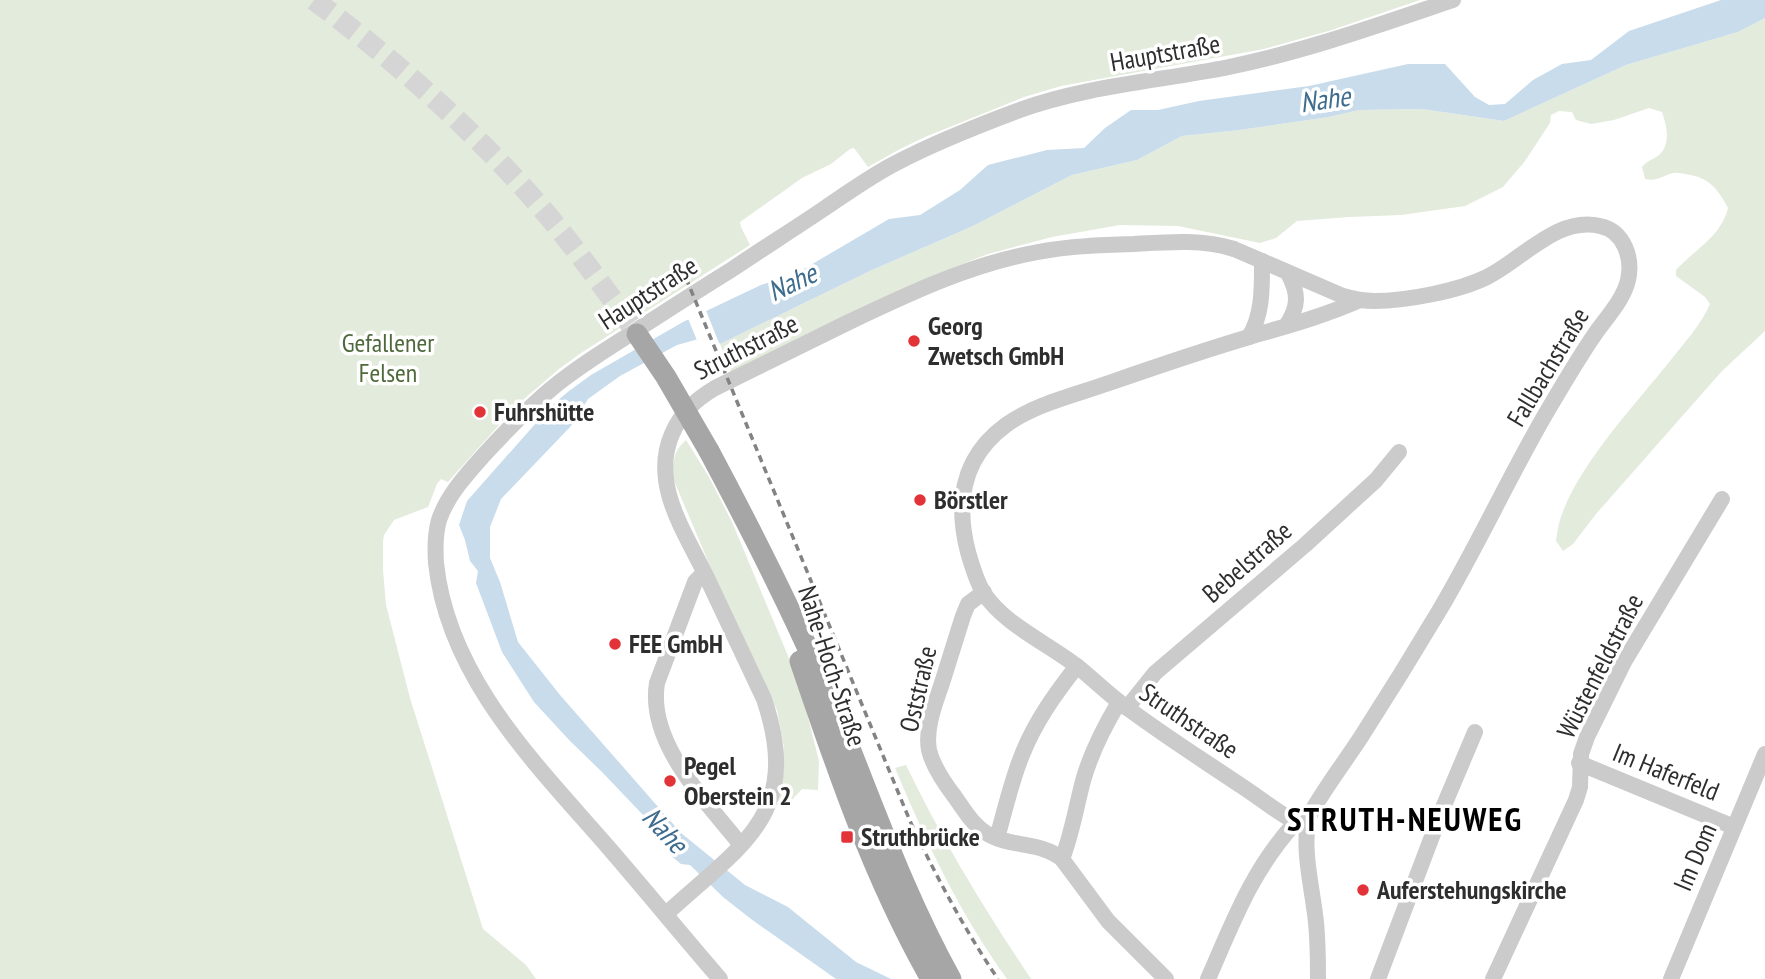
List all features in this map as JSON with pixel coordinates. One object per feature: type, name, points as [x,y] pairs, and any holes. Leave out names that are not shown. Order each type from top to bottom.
[{"type":"main road","points":[[638,334],[709,450],[774,579]]},
{"type":"main road","name":"Nahe-Hoch-Straße","points":[[774,579],[806,680],[852,807],[891,902],[931,979]]},
{"type":"main road","name":"Nahe-Hoch-Straße","points":[[774,579],[822,681],[917,912],[951,979]]},
{"type":"street","name":"Hauptstraße","points":[[720,979],[515,738],[465,659],[442,597],[435,538],[444,508],[473,467],[522,415],[585,363],[874,175],[928,147],[1056,99],[1296,52],[1453,0]]},
{"type":"street","name":"Fallbachstraße","points":[[1288,272],[1343,296],[1360,300],[1391,300],[1456,289],[1474,283],[1508,265],[1548,237],[1564,228],[1577,225],[1604,226],[1616,233],[1629,254],[1628,282],[1623,293],[1545,415],[1441,608],[1361,737],[1301,825]]},
{"type":"street","name":"Struthstraße","points":[[666,914],[755,829],[772,797],[776,772],[775,740],[764,699],[668,496],[664,462],[668,443],[678,421],[689,406],[715,388],[925,286],[1010,258],[1068,247],[1194,242],[1234,249],[1288,272]]},
{"type":"street","points":[[1249,337],[1260,309],[1262,261]]},
{"type":"street","points":[[1286,326],[1296,308],[1297,298],[1288,272]]},
{"type":"street","name":"Struthstraße","points":[[1301,825],[1123,705],[1077,666],[995,607],[976,577],[965,541],[962,497],[966,478],[983,447],[993,436],[1020,417],[1050,404],[1331,312],[1360,300]]},
{"type":"street","name":"Bebelstraße","points":[[1062,859],[1091,757],[1101,734],[1123,705],[1155,673],[1305,545],[1376,480],[1399,452]]},
{"type":"street","name":"Wüstenfeldstraße","points":[[1493,979],[1576,800],[1580,787],[1579,763],[1587,737],[1624,662],[1722,499]]},
{"type":"street","points":[[704,573],[695,582],[654,697],[671,752],[738,848]]},
{"type":"street","name":"Oststraße","points":[[984,592],[968,604],[963,616],[932,715],[928,743],[930,754],[953,796],[977,826],[997,838],[1048,850],[1062,859]]},
{"type":"street","points":[[997,838],[1014,778],[1032,733],[1057,692],[1077,666]]},
{"type":"street","points":[[1378,979],[1442,810],[1475,732]]},
{"type":"street","name":"Im Dom","points":[[1671,979],[1765,754]]},
{"type":"street","name":"Im Haferfeld","points":[[1579,763],[1734,827]]},
{"type":"street","points":[[1208,979],[1253,879],[1278,841],[1301,825],[1318,947],[1318,979]]},
{"type":"street","points":[[1062,859],[1108,921],[1166,979]]},
{"type":"green space","name":"Gefallener Felsen","points":[[0,0],[1420,0],[1332,30],[1264,49],[1061,86],[1024,97],[925,137],[868,167],[854,148],[850,149],[831,164],[802,178],[740,222],[750,245],[559,369],[517,405],[448,482],[441,479],[428,507],[394,520],[383,541],[386,605],[410,698],[483,929],[526,965],[536,979],[0,979]]},
{"type":"green space","points":[[1765,18],[1765,331],[1722,371],[1596,514],[1573,544],[1563,551],[1556,541],[1560,520],[1579,479],[1608,437],[1692,334],[1710,304],[1705,297],[1676,276],[1676,270],[1720,227],[1728,208],[1713,186],[1703,179],[1675,173],[1656,179],[1645,179],[1642,167],[1661,153],[1667,138],[1662,112],[1649,108],[1614,120],[1591,124],[1576,120],[1572,112],[1559,111],[1551,115],[1550,123],[1525,161],[1503,187],[1465,206],[1401,215],[1297,221],[1276,238],[1260,243],[1178,226],[1120,225],[1052,237],[988,254],[934,275],[732,374],[720,344],[872,270],[973,226],[1072,175],[1137,160],[1182,136],[1329,117],[1359,110],[1422,109],[1504,121],[1626,65],[1738,32]]},
{"type":"green space","points":[[686,440],[732,522],[799,682],[819,761],[818,790],[802,789],[788,804],[778,802],[784,747],[777,710],[735,625],[672,476],[676,452]]},
{"type":"green space","points":[[906,765],[965,874],[1031,979],[1007,979],[974,929],[932,850],[895,768]]},
{"type":"water","name":"Nahe","points":[[1721,0],[1765,0],[1765,18],[1738,32],[1626,65],[1504,121],[1422,109],[1359,110],[1329,117],[1182,136],[1137,160],[1072,175],[973,226],[872,270],[720,344],[713,335],[677,345],[620,376],[588,399],[571,426],[501,499],[490,527],[490,558],[518,642],[560,695],[681,833],[745,885],[788,907],[856,962],[891,979],[836,979],[751,919],[690,865],[681,864],[669,854],[663,836],[534,702],[502,652],[476,583],[478,571],[470,561],[459,525],[467,501],[551,406],[569,391],[591,375],[683,322],[761,285],[797,273],[889,219],[920,215],[960,190],[988,165],[1047,150],[1084,148],[1105,128],[1131,110],[1158,110],[1199,101],[1309,86],[1408,64],[1445,64],[1475,97],[1489,105],[1505,104],[1533,80],[1562,64],[1591,60],[1629,31]]},
{"type":"pier","points":[[705,308],[721,348],[712,339],[698,343],[687,316]]},
{"type":"tunnel","points":[[314,0],[422,88],[498,160],[538,203],[637,334]]},
{"type":"railway","points":[[686,278],[910,821],[951,902],[998,979]]},
{"type":"place","name":"Georg Zwetsch GmbH","points":[[914,341]]},
{"type":"place","name":"Fuhrshütte","points":[[480,412]]},
{"type":"place","name":"Börstler","points":[[920,500]]},
{"type":"place","name":"FEE GmbH","points":[[615,644]]},
{"type":"place","name":"Pegel Oberstein 2","points":[[670,781]]},
{"type":"place","name":"Struthbrücke","points":[[847,837]]},
{"type":"place","name":"Auferstehungskirche","points":[[1363,890]]},
{"type":"district","name":"STRUTH-NEUWEG","points":[[1405,819]]}]
